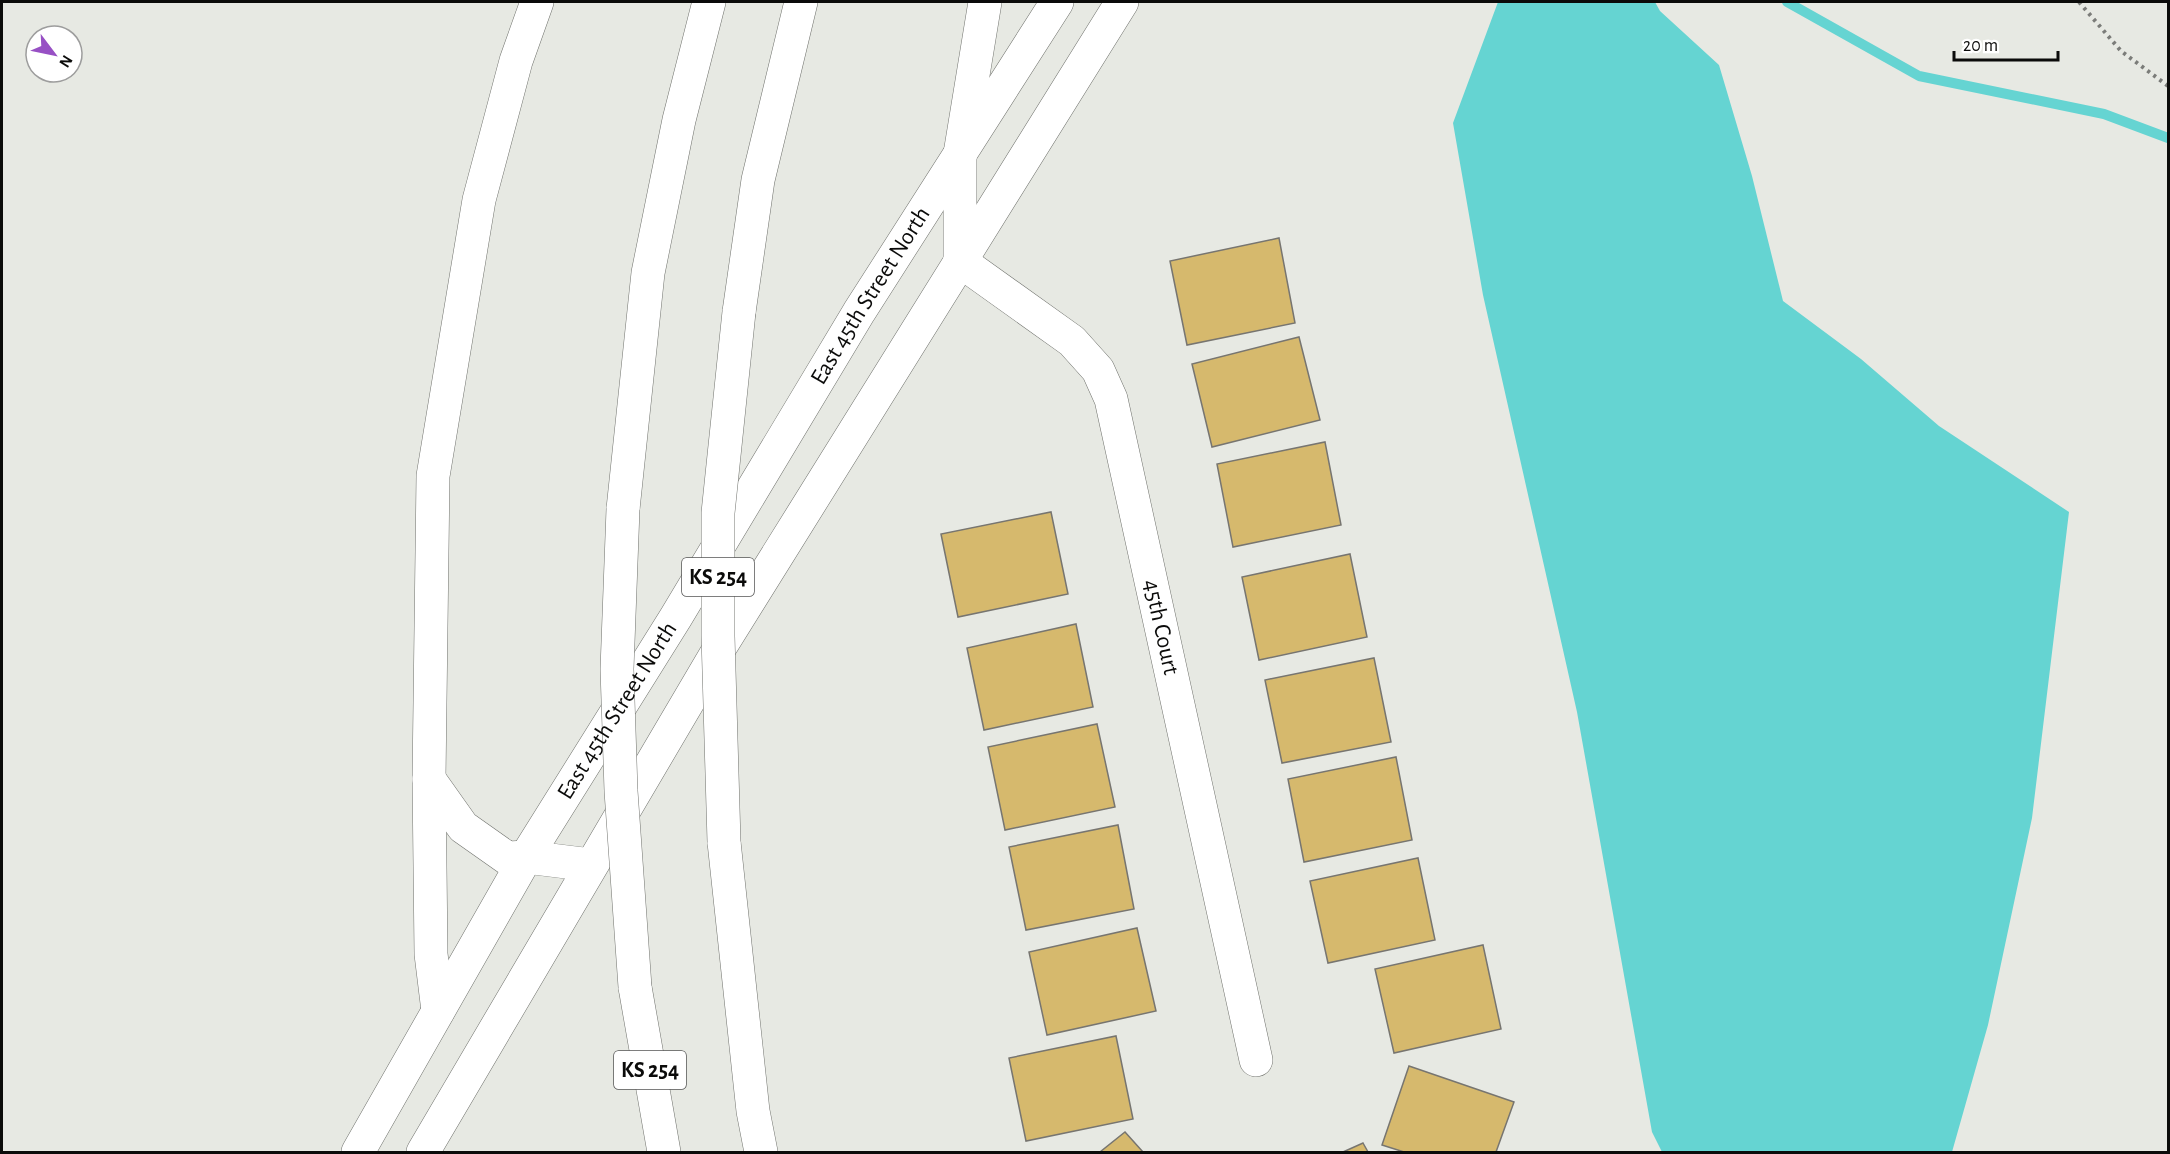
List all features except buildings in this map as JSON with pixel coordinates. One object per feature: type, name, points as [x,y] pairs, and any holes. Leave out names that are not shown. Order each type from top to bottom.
[{"type":"main road","points":[[438,1011],[431,954],[429,779],[434,476],[479,200],[516,62],[537,2]]},
{"type":"main road","name":"KS 254","points":[[664,1152],[635,987],[621,791],[617,669],[623,509],[648,273],[679,120],[709,2]]},
{"type":"main road","name":"KS 254","points":[[761,1152],[753,1111],[724,842],[718,636],[718,513],[739,312],[758,180],[801,2]]},
{"type":"main road","points":[[960,261],[960,153],[986,2]]},
{"type":"main road","name":"East 45th Street North","points":[[358,1152],[526,857],[676,617],[859,312],[1057,2]]},
{"type":"main road","points":[[423,1152],[728,634],[1122,2]]},
{"type":"main road","name":"45th Court","points":[[960,261],[1072,341],[1098,370],[1111,399],[1256,1060]]},
{"type":"main road","points":[[429,779],[463,827],[507,858],[526,857],[591,865]]},
{"type":"main road","points":[[753,1111],[766,1152]]},
{"type":"path","points":[[2079,2],[2121,51],[2169,86]]},
{"type":"water","points":[[1498,2],[1655,2],[1660,11],[1719,65],[1752,176],[1783,301],[1861,359],[1939,426],[2069,512],[2032,818],[1988,1025],[1952,1152],[1662,1152],[1652,1132],[1577,712],[1483,295],[1453,123]]},
{"type":"waterway","points":[[1787,2],[1919,76],[2104,114],[2168,138]]}]
